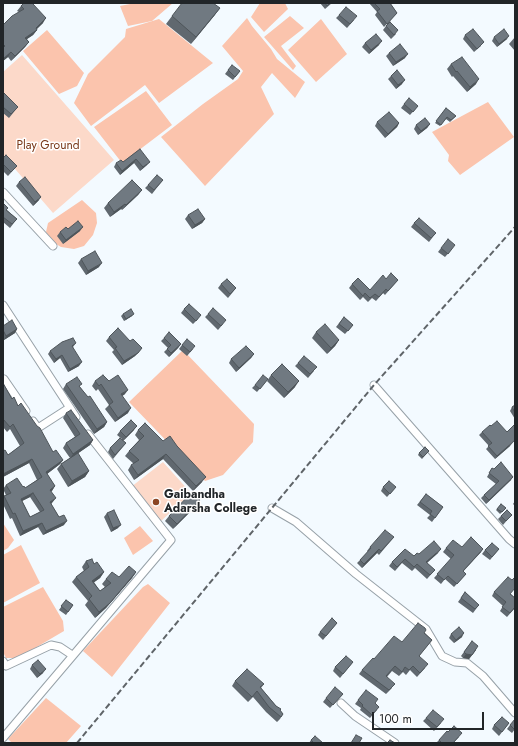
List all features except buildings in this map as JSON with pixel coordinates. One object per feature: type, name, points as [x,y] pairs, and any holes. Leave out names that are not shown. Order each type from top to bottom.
[{"type":"street","points":[[3,192],[53,246]]},
{"type":"street","points":[[3,305],[69,408],[105,457],[171,540],[3,738]]},
{"type":"street","points":[[4,379],[38,428],[69,408]]},
{"type":"street","points":[[374,385],[515,544]]},
{"type":"street","points":[[272,508],[296,522],[356,574],[426,629],[442,656],[455,662],[467,663],[483,676],[515,713]]},
{"type":"street","points":[[3,661],[6,666],[51,645],[60,646],[72,655]]},
{"type":"street","points":[[341,703],[355,716],[394,743]]},
{"type":"green space","name":"Play Ground","points":[[22,55],[114,160],[53,213],[3,155],[3,72]]},
{"type":"green space","points":[[163,462],[191,493],[160,522],[131,487]]},
{"type":"shaded area","points":[[135,3],[173,3],[152,21],[128,26],[120,6]]},
{"type":"shaded area","points":[[260,3],[285,3],[288,9],[264,32],[251,17]]},
{"type":"shaded area","points":[[290,16],[304,28],[281,46],[296,66],[293,70],[264,37]]},
{"type":"shaded area","points":[[247,18],[277,59],[305,82],[295,98],[272,73],[261,87],[274,114],[205,186],[161,137],[238,79],[243,71],[222,46]]},
{"type":"shaded area","points":[[159,19],[213,63],[159,103],[145,85],[91,126],[74,103],[88,74],[125,37],[126,29]]},
{"type":"shaded area","points":[[321,19],[347,54],[316,82],[288,50]]},
{"type":"shaded area","points":[[47,30],[84,73],[77,86],[59,94],[23,51]]},
{"type":"shaded area","points":[[146,91],[172,125],[122,163],[94,127]]},
{"type":"shaded area","points":[[488,102],[514,137],[460,175],[448,161],[449,155],[432,132]]},
{"type":"shaded area","points":[[82,200],[96,213],[97,223],[93,235],[84,246],[74,249],[61,247],[51,241],[46,232],[48,223]]},
{"type":"shaded area","points":[[183,350],[254,424],[253,442],[223,475],[205,481],[129,402]]},
{"type":"shaded area","points":[[3,523],[14,540],[8,548],[3,551]]},
{"type":"shaded area","points":[[140,526],[153,541],[133,555],[124,538]]},
{"type":"shaded area","points":[[21,545],[40,583],[3,603],[3,555]]},
{"type":"shaded area","points":[[148,584],[170,603],[112,677],[83,651],[143,587]]},
{"type":"shaded area","points":[[43,587],[63,621],[64,631],[18,658],[6,658],[3,652],[3,607]]},
{"type":"shaded area","points":[[46,698],[81,726],[66,743],[12,743],[8,739]]},
{"type":"railway","points":[[77,743],[374,385],[515,227]]},
{"type":"place","name":"Gaibandha Adarsha College","points":[[156,502]]}]
